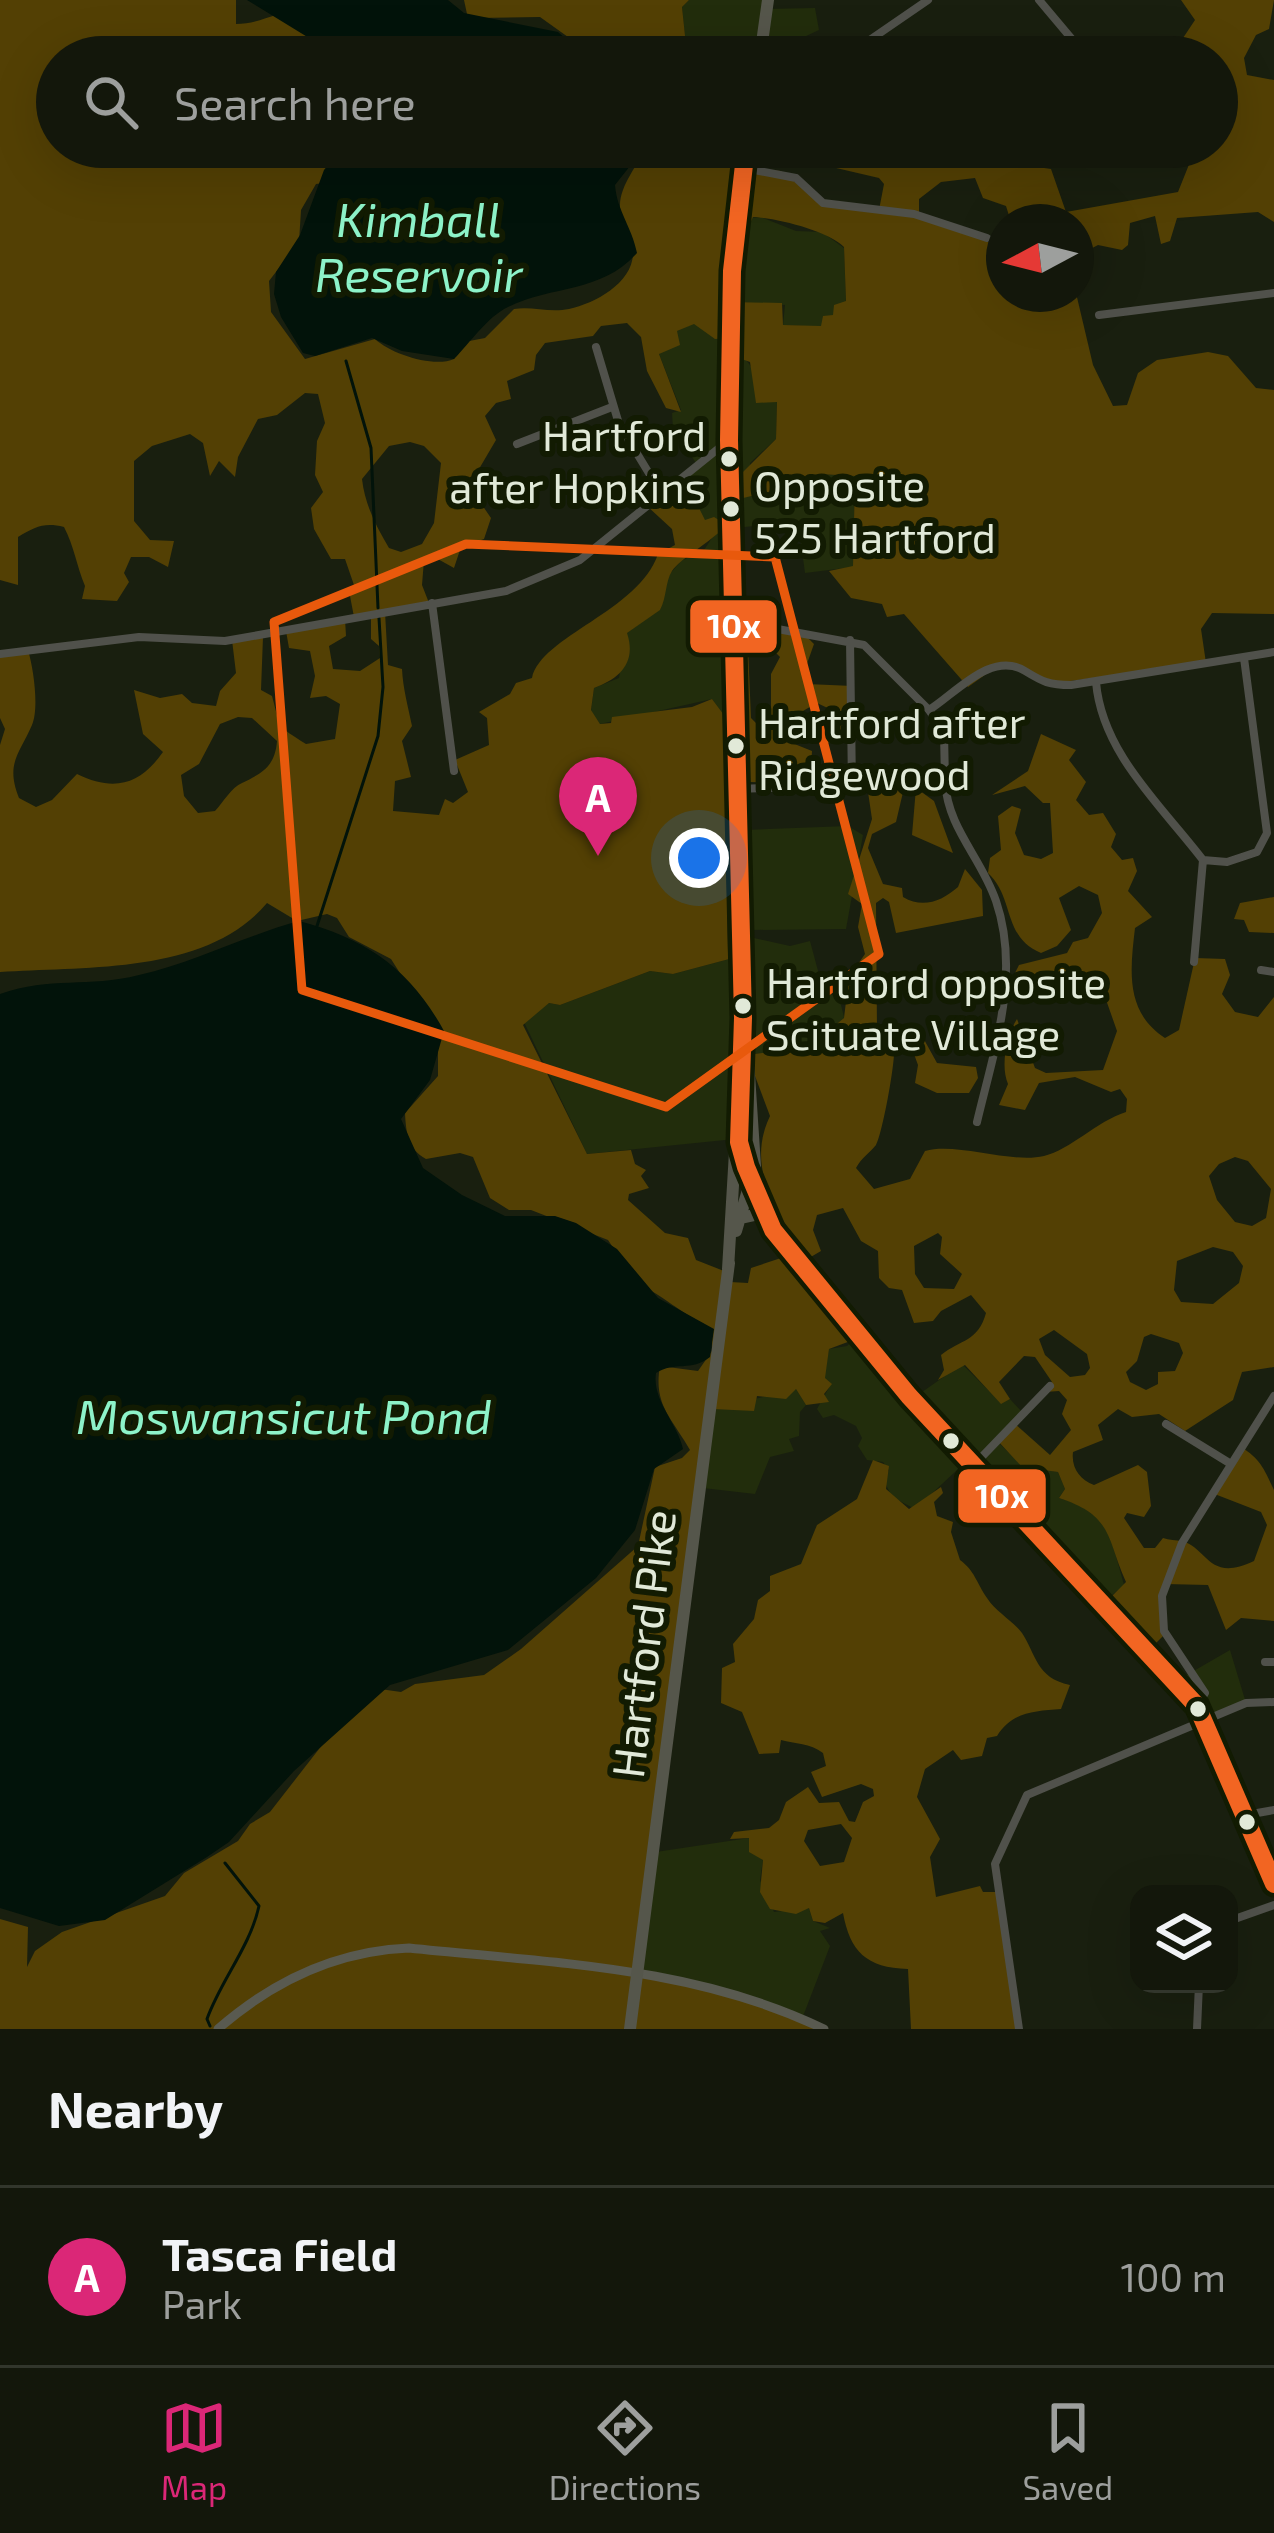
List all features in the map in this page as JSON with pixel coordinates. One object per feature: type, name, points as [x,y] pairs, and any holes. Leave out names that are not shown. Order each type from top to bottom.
[{"type":"highway","points":[[763,36],[768,0]]},
{"type":"highway","name":"Hartford Pike","points":[[630,2029],[728,1269],[739,1142],[743,1018],[729,440],[732,271],[742,168]]},
{"type":"highway","name":"Hartford Pike","points":[[728,1269],[755,1166],[743,1018]]},
{"type":"highway","points":[[740,1219],[763,1213]]},
{"type":"main road","points":[[739,1142],[763,1213],[804,1265],[973,1466],[1197,1706],[1274,1884]]},
{"type":"main road","points":[[755,1166],[773,1216],[804,1265]]},
{"type":"main road","points":[[218,2029],[287,1979],[364,1951],[409,1948],[637,1972],[741,1994],[824,2029]]},
{"type":"street","points":[[876,36],[928,0]]},
{"type":"street","points":[[1039,0],[1070,36]]},
{"type":"street","points":[[742,168],[796,178],[823,203],[914,214],[986,238]]},
{"type":"street","points":[[1099,315],[1274,293]]},
{"type":"street","points":[[596,347],[612,407],[662,493]]},
{"type":"street","points":[[517,445],[612,407]]},
{"type":"street","points":[[0,653],[139,637],[225,641],[506,591],[549,577],[580,560],[729,440]]},
{"type":"street","points":[[432,603],[454,771]]},
{"type":"street","points":[[733,621],[850,640],[875,655],[929,710],[944,733],[952,822],[996,902],[1008,976],[977,1122]]},
{"type":"street","points":[[850,640],[852,786]]},
{"type":"street","points":[[929,710],[993,665],[1008,664],[1048,686],[1274,652]]},
{"type":"street","points":[[1203,860],[1245,858],[1264,845],[1267,833],[1244,658]]},
{"type":"street","points":[[1096,682],[1107,732],[1203,860],[1194,962]]},
{"type":"street","points":[[737,789],[945,782]]},
{"type":"street","points":[[1261,970],[1274,972]]},
{"type":"street","points":[[973,1466],[1050,1386]]},
{"type":"street","points":[[1197,1706],[1205,1693],[1164,1631],[1162,1596],[1182,1543],[1274,1396]]},
{"type":"street","points":[[1166,1424],[1231,1464]]},
{"type":"street","points":[[1019,2029],[995,1864],[1015,1814],[1034,1792],[1246,1703],[1274,1702]]},
{"type":"street","points":[[1246,1815],[1274,1810]]},
{"type":"street","points":[[1238,1918],[1274,1905]]},
{"type":"street","points":[[1197,2029],[1199,1993]]},
{"type":"highlighted area","points":[[466,544],[775,557],[879,954],[666,1107],[302,990],[274,622]]},
{"type":"shaded area","points":[[0,0],[236,0],[236,24],[301,7],[331,36],[36,36],[36,168],[335,168],[324,183],[316,184],[301,210],[299,242],[269,281],[271,312],[305,359],[375,339],[424,361],[446,361],[454,359],[464,342],[485,338],[514,309],[569,309],[602,296],[621,281],[632,261],[620,205],[634,168],[781,171],[822,203],[879,210],[884,184],[879,178],[836,168],[1044,168],[1051,169],[1063,204],[1000,204],[983,198],[975,178],[941,182],[919,199],[919,214],[986,238],[986,312],[1080,312],[1093,365],[1113,406],[1127,405],[1138,373],[1157,360],[1208,352],[1228,356],[1256,388],[1274,390],[1274,614],[1212,613],[1201,629],[1206,663],[1048,684],[1023,670],[996,667],[968,687],[904,614],[887,617],[882,604],[851,598],[829,571],[853,566],[855,476],[819,474],[809,482],[739,499],[743,472],[776,439],[777,402],[756,403],[750,362],[730,355],[729,338],[715,339],[694,324],[677,331],[680,345],[659,354],[681,412],[666,408],[647,371],[641,337],[627,323],[601,326],[593,336],[545,343],[536,355],[534,370],[507,381],[511,399],[496,403],[485,416],[496,440],[469,486],[491,518],[484,539],[461,547],[454,568],[436,558],[424,560],[422,585],[429,603],[385,612],[388,665],[402,669],[412,726],[402,741],[411,777],[395,781],[393,811],[439,815],[445,799],[453,803],[468,792],[455,760],[489,745],[487,718],[479,712],[510,694],[516,683],[532,678],[553,649],[632,592],[658,554],[675,545],[672,529],[647,506],[675,482],[696,502],[705,520],[714,517],[727,525],[672,571],[660,610],[627,633],[628,661],[618,675],[594,688],[591,710],[600,724],[611,723],[612,717],[692,707],[712,699],[724,715],[728,952],[733,958],[673,974],[650,971],[560,1005],[549,1003],[523,1025],[587,1154],[631,1150],[635,1164],[646,1170],[641,1176],[649,1188],[629,1194],[628,1200],[665,1233],[688,1238],[696,1260],[729,1273],[730,1282],[748,1283],[751,1268],[784,1257],[853,1340],[829,1349],[825,1378],[832,1384],[824,1394],[829,1402],[806,1405],[796,1389],[786,1399],[757,1396],[754,1411],[713,1409],[639,1972],[680,1978],[823,2029],[0,2029],[0,1919],[28,1927],[27,1967],[35,1951],[62,1932],[165,1896],[184,1873],[238,1841],[250,1824],[270,1812],[326,1740],[380,1689],[401,1692],[415,1684],[484,1675],[521,1649],[638,1546],[655,1467],[682,1458],[690,1450],[662,1401],[660,1366],[698,1371],[712,1351],[712,1329],[638,1285],[608,1240],[531,1210],[509,1210],[490,1198],[473,1157],[460,1153],[426,1159],[415,1150],[405,1113],[438,1076],[438,1033],[391,959],[349,937],[337,918],[327,914],[297,921],[267,903],[242,926],[178,955],[106,967],[0,972],[0,745],[5,729],[0,718],[0,653],[28,650],[30,658],[34,718],[13,776],[19,798],[36,807],[52,800],[77,774],[114,784],[145,772],[163,752],[143,734],[134,690],[160,698],[182,694],[192,703],[216,706],[220,691],[236,673],[232,640],[263,637],[261,690],[272,696],[281,725],[306,744],[335,739],[340,704],[326,696],[310,698],[315,676],[310,651],[289,648],[286,631],[345,619],[346,636],[329,646],[333,669],[360,671],[380,658],[379,646],[371,639],[371,615],[354,617],[350,596],[355,588],[345,559],[331,559],[314,529],[311,508],[323,492],[315,475],[317,441],[325,423],[318,394],[305,393],[277,415],[258,419],[238,457],[235,477],[219,461],[210,476],[203,443],[190,434],[152,446],[134,461],[134,521],[150,540],[174,541],[168,567],[149,557],[131,557],[124,573],[129,582],[117,601],[82,599],[85,586],[64,527],[40,526],[18,537],[18,585],[0,580]],"holes":[[[753,217],[802,226],[844,247],[846,301],[834,305],[833,315],[823,316],[821,326],[783,325],[782,303],[730,302],[737,219],[751,221]],[[410,442],[424,446],[441,463],[434,523],[422,544],[401,552],[389,548],[380,532],[362,479],[389,446]],[[252,718],[277,741],[274,757],[215,811],[198,813],[184,796],[181,775],[199,764],[220,724]]]},
{"type":"shaded area","points":[[464,0],[689,0],[682,7],[685,36],[567,36],[540,17],[474,18],[467,14]]},
{"type":"shaded area","points":[[689,0],[768,0],[767,9],[815,8],[819,30],[806,36],[685,36],[682,7]]},
{"type":"shaded area","points":[[1181,0],[1274,0],[1269,29],[1256,35],[1244,58],[1247,75],[1274,80],[1274,222],[1258,212],[1177,218],[1170,241],[1161,244],[1155,216],[1130,223],[1128,245],[1122,250],[1094,247],[1094,207],[1178,192],[1188,168],[1238,168],[1238,36],[1184,36],[1195,20]]},
{"type":"shaded area","points":[[761,217],[796,231],[822,232],[844,248],[846,302],[822,327],[783,325],[785,305],[730,302],[736,219]]},
{"type":"shaded area","points":[[694,323],[730,338],[777,402],[776,439],[750,463],[753,494],[819,474],[855,476],[853,567],[805,573],[799,528],[793,522],[735,528],[738,716],[724,715],[712,699],[600,724],[591,711],[594,688],[619,678],[626,633],[660,609],[668,576],[681,561],[704,550],[721,524],[705,521],[675,482],[696,463],[673,429],[672,413],[681,410],[659,354],[677,339],[677,331]]},
{"type":"shaded area","points":[[772,630],[808,638],[814,644],[803,675],[807,684],[853,686],[852,741],[824,743],[834,711],[817,703],[794,716],[792,743],[812,751],[810,784],[750,782],[745,632]],"holes":[[[763,640],[780,657],[771,674],[771,724],[761,728],[751,718],[748,648]]]},
{"type":"shaded area","points":[[1041,734],[1076,750],[1069,760],[1086,782],[1076,800],[1089,815],[1103,813],[1116,834],[1111,847],[1122,860],[1133,858],[1137,871],[1128,891],[1152,917],[1135,928],[1133,989],[1152,1028],[1165,1038],[1179,1030],[1195,958],[1225,959],[1230,975],[1222,994],[1235,1012],[1258,1017],[1274,997],[1274,1367],[1242,1372],[1233,1400],[1185,1431],[1159,1414],[1132,1417],[1118,1409],[1098,1425],[1103,1440],[1073,1452],[1073,1463],[1094,1485],[1138,1465],[1147,1472],[1151,1506],[1144,1517],[1127,1513],[1124,1518],[1144,1548],[1155,1548],[1163,1538],[1182,1541],[1210,1562],[1227,1568],[1254,1561],[1267,1525],[1261,1512],[1212,1493],[1241,1447],[1248,1452],[1262,1466],[1274,1490],[1274,1621],[1241,1618],[1226,1630],[1208,1585],[1165,1584],[1164,1635],[1150,1649],[1106,1602],[1126,1582],[1106,1530],[1090,1513],[1059,1498],[1065,1489],[1058,1472],[1022,1467],[997,1440],[1014,1423],[1050,1455],[1071,1430],[1062,1414],[1067,1400],[1059,1391],[1045,1392],[1052,1382],[1035,1357],[1024,1356],[999,1382],[1010,1399],[1001,1404],[965,1365],[938,1380],[944,1370],[941,1355],[974,1335],[983,1322],[986,1313],[971,1295],[941,1311],[933,1321],[914,1323],[902,1290],[889,1288],[879,1278],[878,1251],[861,1241],[843,1208],[817,1215],[813,1230],[821,1251],[809,1258],[776,1208],[763,1172],[763,1135],[770,1116],[755,1076],[754,1054],[834,1044],[832,1028],[844,1018],[849,977],[865,954],[858,927],[862,904],[848,894],[872,819],[868,792],[904,788],[896,822],[872,834],[868,848],[883,884],[902,888],[903,897],[910,901],[932,902],[958,887],[965,869],[982,890],[983,916],[896,933],[889,902],[883,898],[876,903],[877,1031],[894,1047],[894,1055],[879,1139],[856,1168],[874,1189],[910,1179],[925,1151],[1044,1156],[1126,1112],[1127,1099],[1120,1089],[1111,1092],[1075,1077],[1039,1083],[1025,1110],[999,1105],[1008,1084],[1006,1050],[1017,1019],[1035,1068],[1046,1073],[1103,1070],[1117,1031],[1098,977],[1014,975],[1019,965],[1067,953],[1073,942],[1088,938],[1102,913],[1098,895],[1079,886],[1059,898],[1071,930],[1057,946],[1041,953],[1014,927],[988,873],[990,858],[1001,850],[998,816],[1012,806],[1021,809],[1015,833],[1024,855],[1041,859],[1053,853],[1050,803],[1043,803],[1025,786],[992,795],[1028,771]],"holes":[[[1235,1157],[1248,1161],[1271,1189],[1266,1218],[1252,1226],[1235,1222],[1217,1200],[1209,1176],[1219,1164]],[[938,1233],[942,1237],[940,1254],[962,1274],[954,1289],[924,1288],[915,1274],[914,1246]],[[1213,1247],[1233,1252],[1243,1266],[1239,1283],[1213,1304],[1181,1302],[1174,1290],[1177,1261]],[[1054,1330],[1087,1354],[1090,1368],[1085,1375],[1070,1377],[1045,1355],[1039,1339]],[[1151,1334],[1179,1343],[1183,1353],[1175,1371],[1158,1372],[1158,1384],[1146,1390],[1130,1382],[1126,1372],[1137,1361],[1144,1337]]]},
{"type":"shaded area","points":[[916,788],[934,801],[953,853],[912,835]]},
{"type":"shaded area","points":[[848,826],[863,835],[846,929],[750,930],[746,830]]},
{"type":"shaded area","points":[[1274,897],[1274,933],[1249,932],[1244,920],[1234,919],[1240,903]]},
{"type":"shaded area","points":[[749,937],[790,946],[810,941],[821,982],[841,1005],[844,1017],[834,1044],[754,1054]]},
{"type":"shaded area","points":[[733,958],[735,1139],[587,1154],[523,1020],[549,1003],[560,1005],[650,971],[673,974]]},
{"type":"shaded area","points":[[916,1025],[937,1063],[976,1067],[978,1078],[969,1093],[937,1093],[915,1083],[918,1065],[906,1032]]},
{"type":"shaded area","points":[[860,1334],[915,1397],[962,1364],[1001,1403],[1010,1399],[1022,1412],[997,1441],[1022,1466],[1058,1472],[1065,1489],[1059,1498],[1081,1505],[1108,1527],[1124,1585],[1105,1601],[969,1459],[915,1509],[892,1497],[884,1481],[889,1470],[883,1462],[867,1460],[858,1446],[862,1438],[856,1426],[834,1415],[823,1418],[817,1409],[831,1384],[824,1378],[829,1349],[847,1346]]},
{"type":"shaded area","points":[[796,1389],[806,1405],[800,1412],[799,1436],[789,1439],[794,1451],[770,1457],[755,1494],[703,1488],[713,1409]]},
{"type":"shaded area","points":[[873,1460],[889,1466],[886,1489],[909,1509],[941,1487],[943,1493],[934,1502],[937,1516],[953,1522],[951,1532],[960,1560],[991,1603],[1022,1633],[1044,1671],[1070,1685],[1061,1709],[1017,1717],[997,1736],[987,1738],[982,1756],[961,1760],[953,1750],[925,1769],[917,1797],[940,1839],[930,1857],[936,1897],[980,1886],[983,1892],[1000,1892],[1021,2029],[911,2029],[908,1969],[881,1965],[862,1955],[850,1938],[843,1913],[825,1923],[813,1921],[809,1908],[796,1914],[770,1909],[760,1892],[763,1860],[749,1852],[749,1838],[730,1839],[734,1832],[769,1828],[779,1820],[786,1802],[808,1787],[819,1803],[839,1802],[849,1821],[855,1822],[863,1802],[874,1796],[873,1789],[861,1784],[822,1797],[811,1772],[826,1766],[823,1753],[781,1740],[779,1753],[759,1754],[742,1712],[721,1703],[722,1668],[735,1662],[733,1644],[754,1619],[758,1600],[770,1591],[770,1576],[801,1564],[817,1525],[857,1499]],"holes":[[[841,1824],[852,1838],[844,1862],[820,1866],[804,1841],[808,1830]]]},
{"type":"shaded area","points":[[1230,1650],[1246,1703],[1208,1720],[1178,1680]]},
{"type":"shaded area","points":[[749,1838],[763,1860],[760,1880],[774,1912],[809,1908],[813,1921],[830,1928],[820,1931],[830,1946],[802,2019],[640,1974],[656,1852]]},
{"type":"water","name":"Kimball Reservoir","points":[[247,0],[448,0],[464,13],[562,36],[306,36]]},
{"type":"water","name":"Kimball Reservoir","points":[[628,168],[615,185],[637,253],[593,282],[500,311],[454,359],[402,351],[372,338],[315,356],[303,353],[281,317],[274,294],[276,272],[300,235],[324,170]]},
{"type":"water","name":"Moswansicut Pond","points":[[299,921],[346,937],[384,960],[417,990],[444,1031],[430,1080],[401,1119],[423,1168],[505,1216],[555,1216],[576,1223],[617,1249],[658,1298],[714,1329],[710,1357],[656,1373],[661,1402],[683,1449],[654,1469],[635,1530],[596,1578],[508,1650],[390,1685],[294,1771],[229,1842],[207,1857],[105,1920],[59,1926],[0,1908],[0,994],[36,985],[139,975]]},
{"type":"waterway","points":[[346,361],[371,448],[378,608]]},
{"type":"waterway","points":[[317,926],[378,736],[383,687],[379,618]]},
{"type":"waterway","points":[[210,2026],[207,2019],[259,1906],[225,1863]]},
{"type":"transit line","name":"10x","points":[[744,168],[732,271],[729,440],[743,1018],[739,1142],[746,1167],[773,1230],[909,1396],[1197,1706],[1274,1884]]},
{"type":"place","name":"Hartford after Hopkins","points":[[729,459]]},
{"type":"place","name":"Opposite 525 Hartford","points":[[731,509]]},
{"type":"place","name":"Hartford after Ridgewood","points":[[736,746]]},
{"type":"place","name":"Tasca Field","points":[[598,856]]},
{"type":"place","name":"Hartford opposite Scituate Village","points":[[743,1006]]}]
